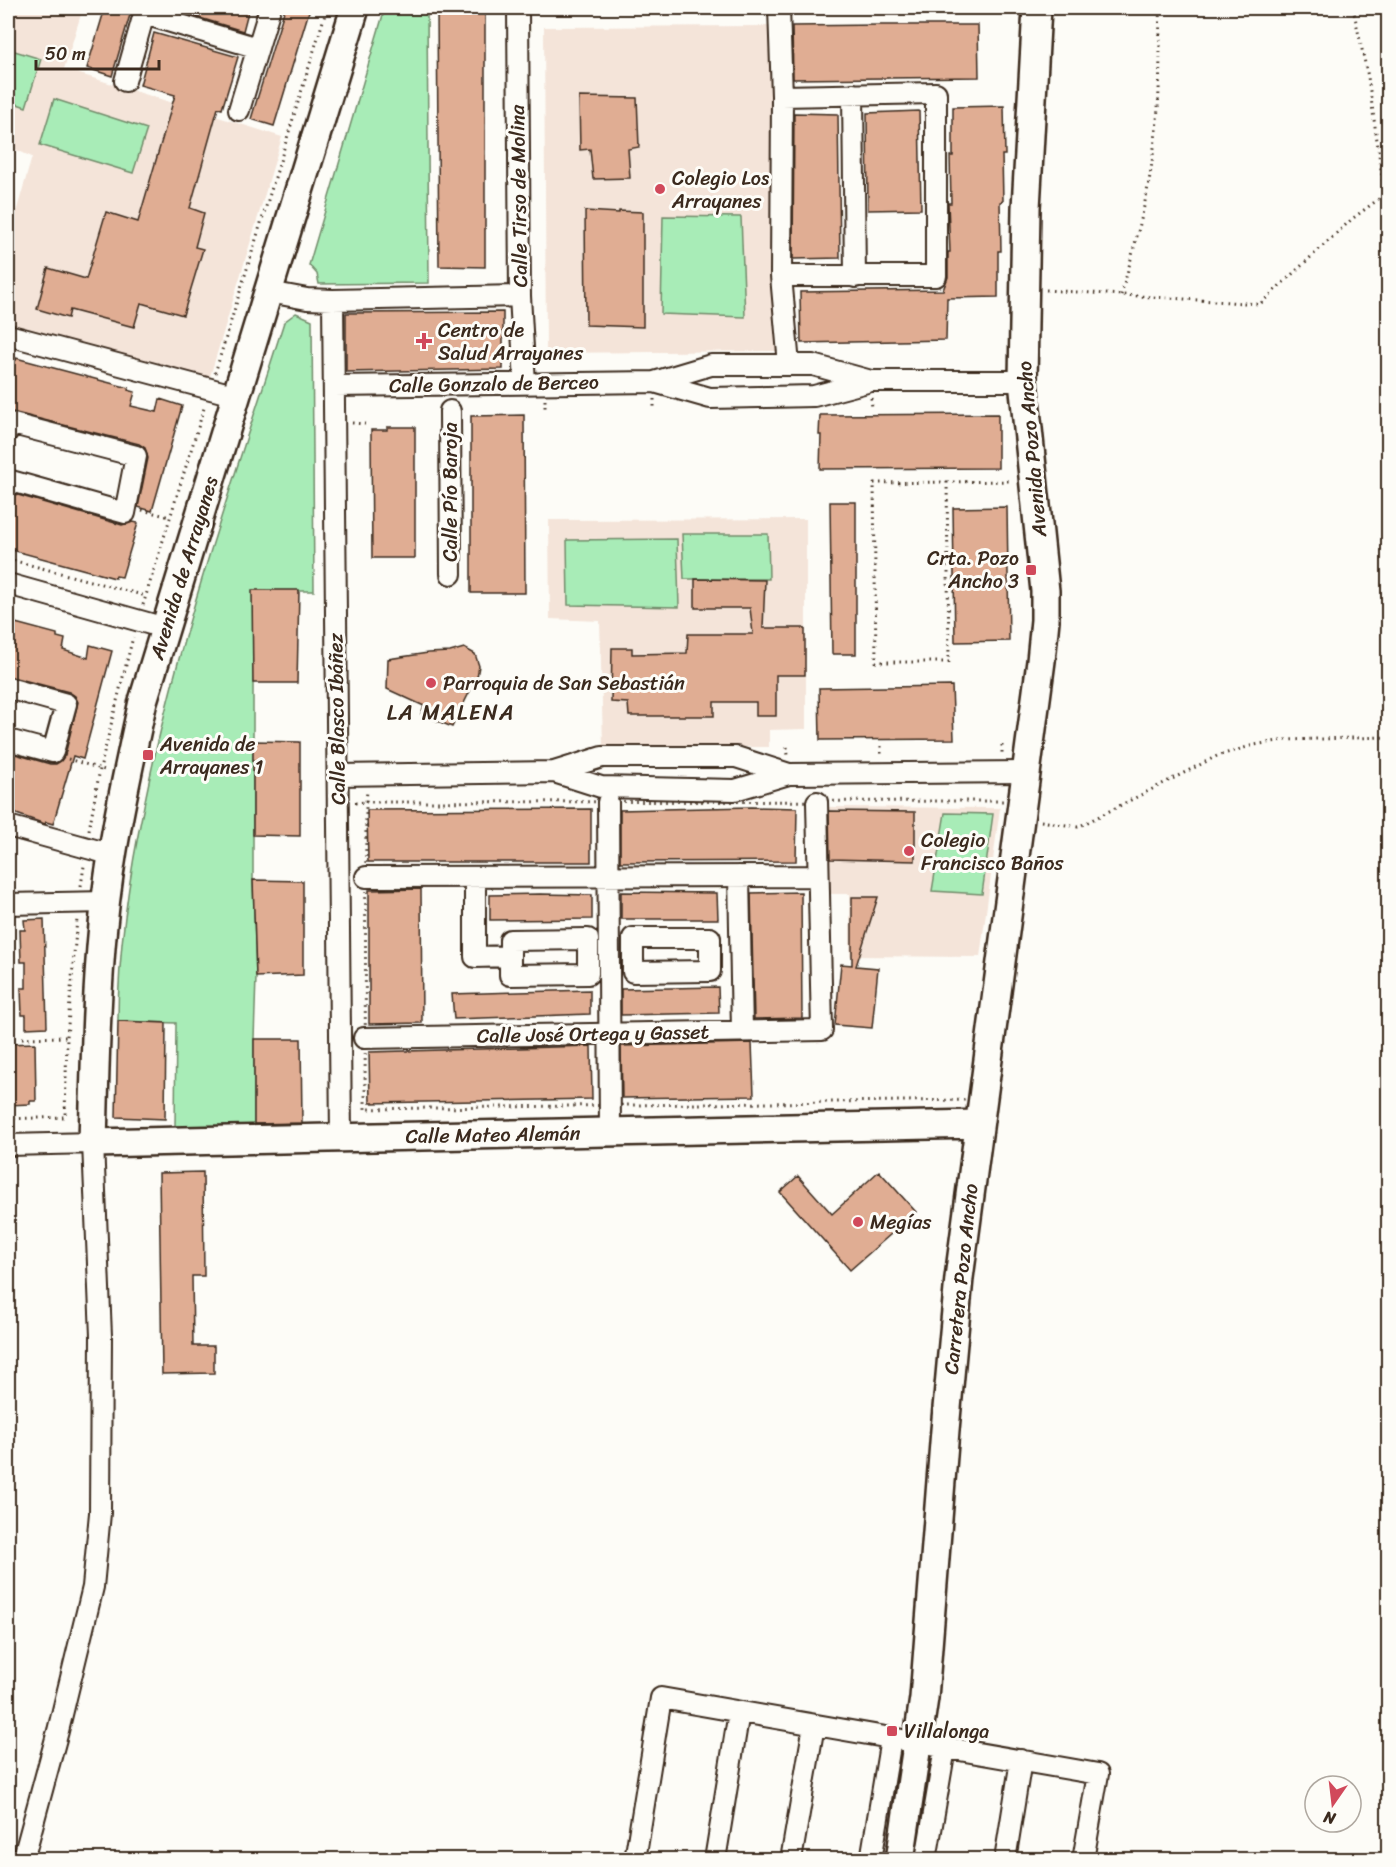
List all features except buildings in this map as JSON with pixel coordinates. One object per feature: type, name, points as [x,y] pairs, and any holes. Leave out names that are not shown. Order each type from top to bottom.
[{"type":"street","points":[[239,110],[270,8]]},
{"type":"street","name":"Avenida de Arrayanes","points":[[93,1143],[95,1027],[103,923],[127,777],[143,701],[355,8]]},
{"type":"street","name":"Calle Tirso de Molina","points":[[518,8],[520,296],[525,384]]},
{"type":"street","points":[[779,8],[782,96],[781,276],[789,365]]},
{"type":"street","name":"Avenida Pozo Ancho","points":[[1021,817],[1045,620],[1045,591],[1023,381],[1026,208],[1036,8]]},
{"type":"street","points":[[125,81],[144,14],[258,48]]},
{"type":"street","points":[[781,276],[936,276],[936,93],[782,96]]},
{"type":"street","points":[[853,94],[855,277]]},
{"type":"street","points":[[269,292],[307,299],[333,300],[520,296]]},
{"type":"street","name":"Calle Blasco Ibáñez","points":[[333,300],[341,1138]]},
{"type":"street","points":[[8,335],[237,396]]},
{"type":"street","points":[[710,398],[725,388],[725,375],[711,364]]},
{"type":"street","name":"Calle Gonzalo de Berceo","points":[[334,386],[654,382],[711,364],[813,364],[871,381]]},
{"type":"street","points":[[813,364],[801,372],[801,386],[814,396]]},
{"type":"street","name":"Calle Gonzalo de Berceo","points":[[654,382],[710,398],[814,396],[871,381],[1023,381]]},
{"type":"street","name":"Calle Pío Baroja","points":[[450,411],[451,574]]},
{"type":"street","points":[[8,431],[9,423],[136,456],[125,513],[8,480]]},
{"type":"street","points":[[8,584],[165,628]]},
{"type":"street","points":[[8,688],[66,704],[53,752],[8,740]]},
{"type":"street","points":[[338,775],[554,772],[602,757],[736,757],[789,774]]},
{"type":"street","points":[[602,757],[611,766],[611,777],[604,795],[608,876],[610,1132]]},
{"type":"street","points":[[735,790],[722,778],[723,768],[736,757]]},
{"type":"street","points":[[554,772],[604,795],[735,790],[789,774],[1026,772]]},
{"type":"street","points":[[366,877],[818,876],[817,802]]},
{"type":"street","name":"Carretera Pozo Ancho","points":[[900,1860],[932,1746],[924,1698],[959,1278],[1021,817]]},
{"type":"street","points":[[8,826],[113,855]]},
{"type":"street","points":[[739,876],[742,1031]]},
{"type":"street","name":"Calle José Ortega y Gasset","points":[[364,1038],[822,1030],[818,876]]},
{"type":"street","points":[[475,877],[475,957],[510,956]]},
{"type":"street","points":[[8,904],[106,902]]},
{"type":"street","points":[[633,938],[710,938],[710,971],[633,972],[633,954],[633,938]]},
{"type":"street","points":[[588,939],[588,974],[510,975],[510,956],[510,940],[588,939]]},
{"type":"street","points":[[710,952],[740,952]]},
{"type":"street","points":[[588,955],[633,954]]},
{"type":"street","name":"Calle Mateo Alemán","points":[[8,1145],[978,1124]]},
{"type":"street","points":[[23,1860],[58,1731],[93,1587],[100,1513],[101,1336],[93,1143]]},
{"type":"street","points":[[635,1860],[661,1698],[1098,1774],[1083,1860]]},
{"type":"street","points":[[715,1860],[739,1712]]},
{"type":"street","points":[[791,1860],[814,1725]]},
{"type":"street","points":[[871,1860],[891,1739]]},
{"type":"street","points":[[926,1860],[932,1746]]},
{"type":"street","points":[[1005,1860],[1021,1761]]},
{"type":"path","points":[[1121,295],[1136,240],[1154,155],[1161,65],[1159,8]]},
{"type":"path","points":[[1353,8],[1368,77],[1389,218]]},
{"type":"path","points":[[1024,288],[1260,304],[1352,219],[1387,193]]},
{"type":"path","points":[[947,483],[949,662],[876,662],[874,483],[1017,481]]},
{"type":"path","points":[[126,506],[170,517]]},
{"type":"path","points":[[8,559],[146,596]]},
{"type":"path","points":[[1021,817],[1078,827],[1217,756],[1254,745],[1285,740],[1389,737]]},
{"type":"path","points":[[53,752],[74,762],[127,777]]},
{"type":"path","points":[[22,1038],[67,1037]]},
{"type":"shaded area","points":[[8,8],[83,8],[64,69],[282,137],[209,380],[8,324],[8,240],[32,157],[8,146]]},
{"type":"shaded area","name":"Colegio Los Arrayanes","points":[[771,26],[777,351],[546,353],[544,27]]},
{"type":"shaded area","points":[[806,519],[806,729],[769,730],[769,747],[603,747],[600,621],[550,619],[549,520]]},
{"type":"shaded area","name":"Colegio Francisco Baños","points":[[824,807],[1000,808],[980,957],[850,956],[850,894],[824,894]]},
{"type":"green space","points":[[385,8],[427,8],[429,283],[319,284],[317,274],[309,265]]},
{"type":"green space","points":[[8,49],[41,59],[26,107],[8,101]]},
{"type":"green space","points":[[54,99],[147,129],[133,173],[40,145]]},
{"type":"green space","points":[[663,216],[741,217],[745,317],[661,314]]},
{"type":"green space","points":[[296,313],[312,320],[314,591],[253,591],[253,880],[256,977],[254,1127],[175,1129],[176,1023],[118,1021],[120,965],[130,880],[159,736],[191,616],[284,322]]},
{"type":"green space","points":[[682,534],[768,534],[769,579],[684,579]]},
{"type":"green space","points":[[677,539],[679,607],[568,605],[567,540]]},
{"type":"green space","points":[[945,813],[993,814],[982,894],[932,891]]},
{"type":"place","name":"Colegio Los Arrayanes","points":[[660,189]]},
{"type":"place","name":"Centro de Salud Arrayanes","points":[[424,341]]},
{"type":"place","name":"Crta. Pozo Ancho 3","points":[[1031,570]]},
{"type":"place","name":"Parroquia de San Sebastián","points":[[431,683]]},
{"type":"place","name":"Avenida de Arrayanes 1","points":[[148,755]]},
{"type":"place","name":"Colegio Francisco Baños","points":[[909,851]]},
{"type":"place","name":"Megías","points":[[858,1222]]},
{"type":"place","name":"Villalonga","points":[[892,1731]]},
{"type":"district","name":"LA MALENA","points":[[451,712]]}]
